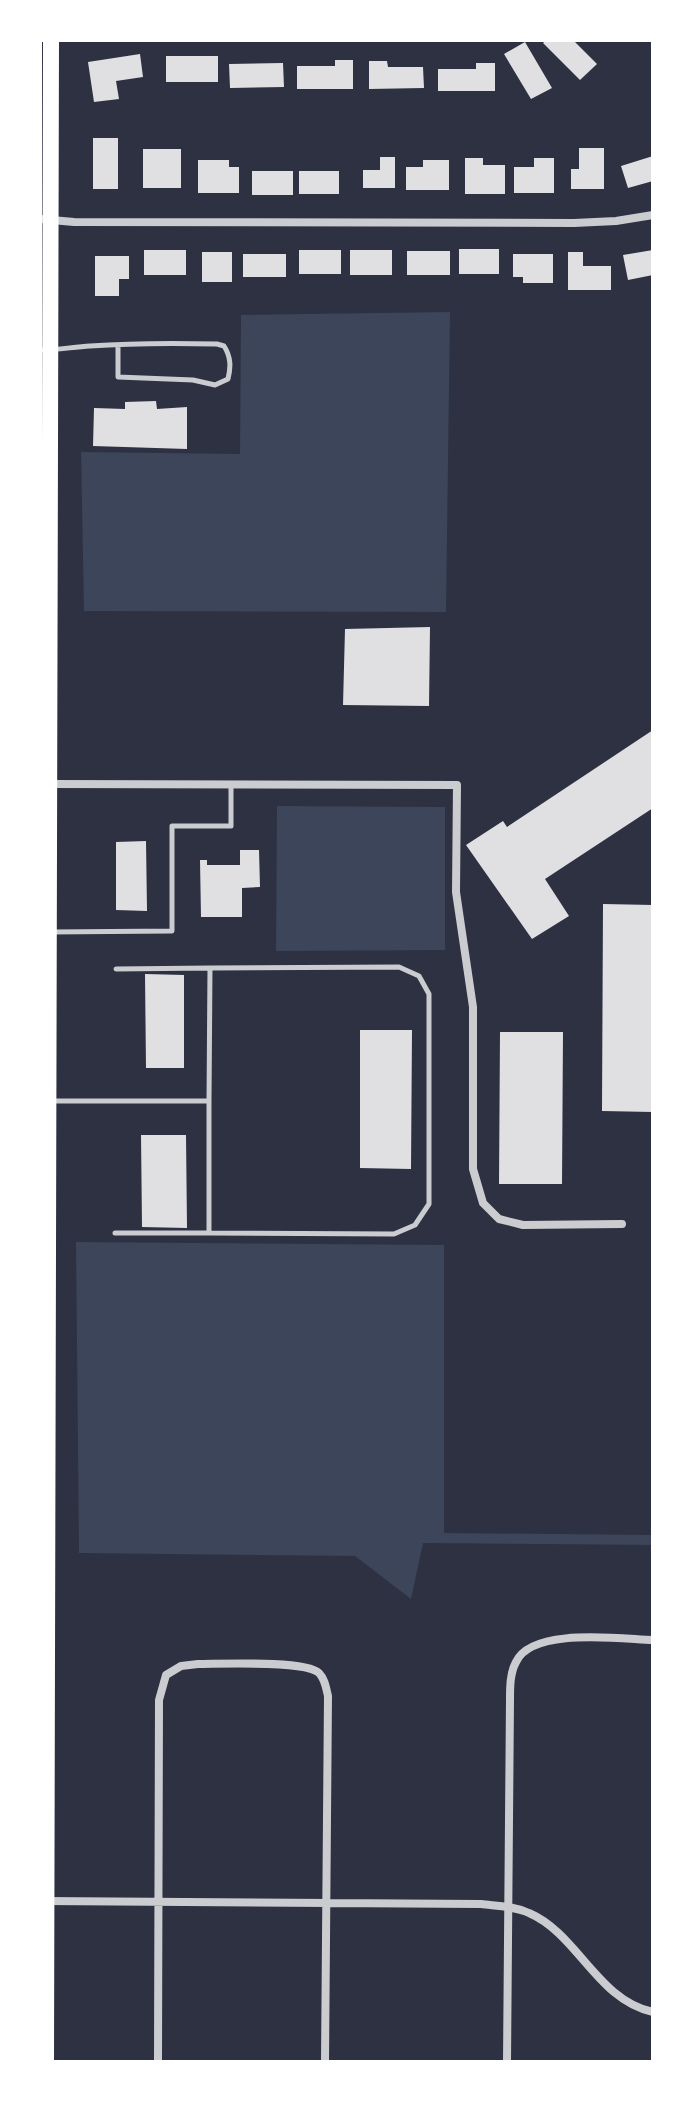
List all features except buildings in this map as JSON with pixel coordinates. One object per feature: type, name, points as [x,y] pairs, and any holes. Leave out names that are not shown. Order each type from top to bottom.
[{"type":"main road","points":[[46,2062],[44,1180],[48,1101],[48,932],[44,784],[44,350],[51,40]]},
{"type":"street","points":[[45,219],[74,222],[574,223],[653,215]]},
{"type":"street","points":[[44,784],[457,785],[456,892],[473,1007],[473,1169],[483,1203],[499,1219],[523,1225],[622,1224]]},
{"type":"street","points":[[507,2062],[510,1699],[516,1660],[526,1649],[541,1641],[653,1640]]},
{"type":"street","points":[[158,2062],[161,1686],[166,1675],[181,1666],[249,1665],[312,1668],[320,1674],[328,1696],[325,2062]]},
{"type":"street","points":[[44,1901],[481,1904],[508,1907],[537,1917],[623,2000],[653,2012]]},
{"type":"lane","points":[[44,350],[118,345],[217,344],[224,346],[228,352],[231,369],[228,379],[215,385],[193,380],[118,377],[118,345]]},
{"type":"lane","points":[[48,932],[172,931],[172,826],[231,826],[231,785]]},
{"type":"lane","points":[[115,1233],[394,1234],[415,1225],[429,1204],[429,994],[419,976],[399,967],[116,969]]},
{"type":"lane","points":[[209,1233],[210,968]]},
{"type":"lane","points":[[48,1101],[209,1101]]},
{"type":"shaded area","points":[[450,312],[446,612],[84,611],[81,452],[240,454],[241,315]]},
{"type":"shaded area","points":[[277,806],[445,807],[445,950],[276,951]]},
{"type":"shaded area","points":[[76,1242],[444,1245],[444,1533],[653,1535],[653,1545],[423,1543],[411,1599],[355,1556],[79,1553]]}]
